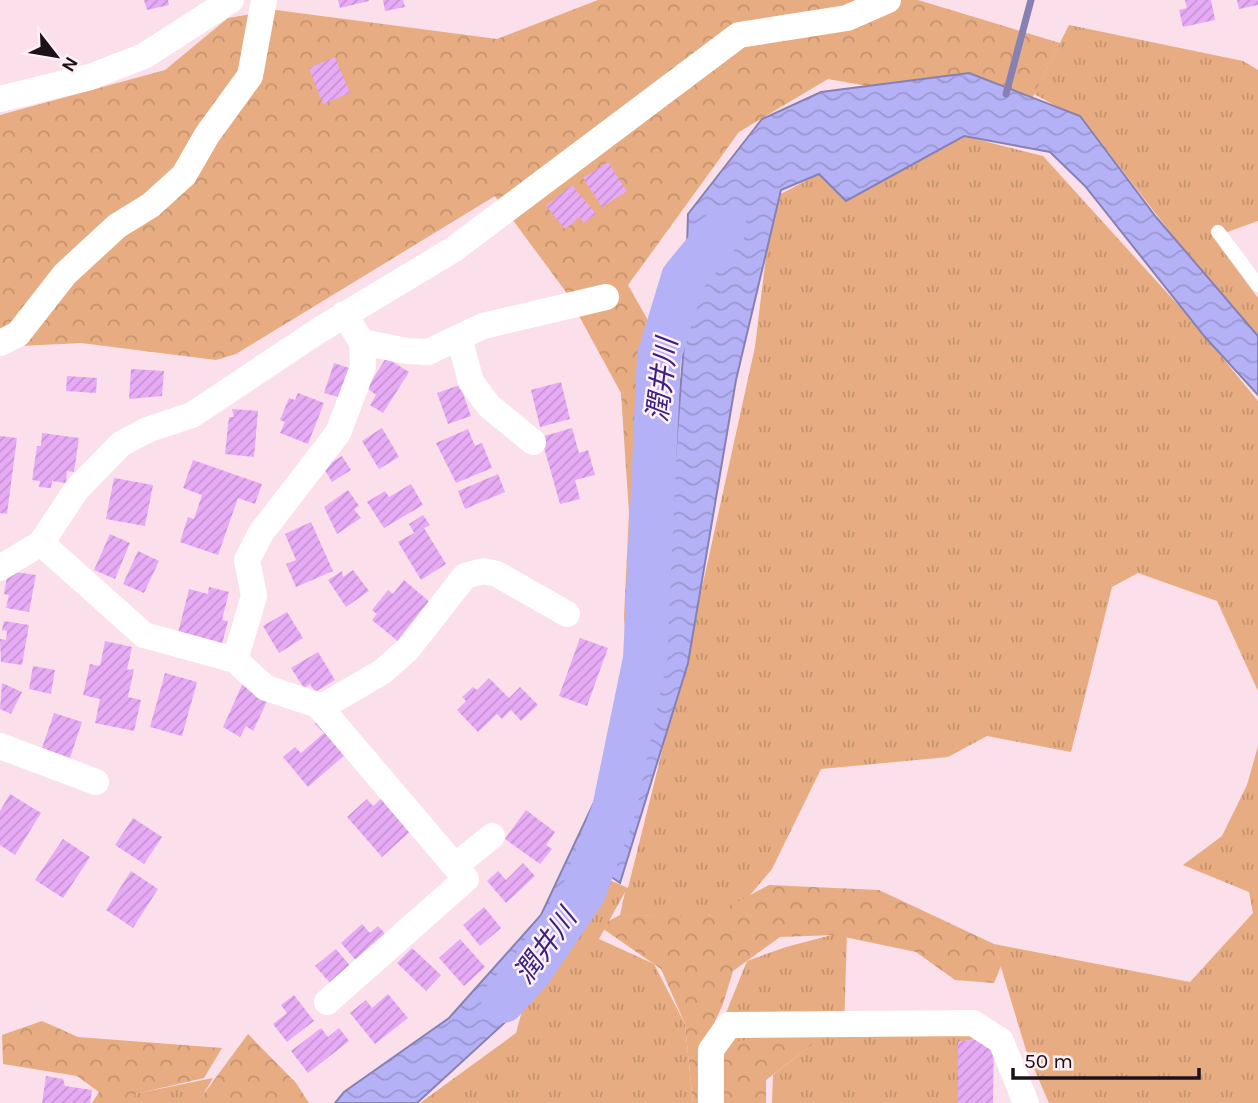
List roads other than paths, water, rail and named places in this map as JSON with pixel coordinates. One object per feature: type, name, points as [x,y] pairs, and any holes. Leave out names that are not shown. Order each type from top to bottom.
[{"type":"street","points":[[167,41],[197,0]]},
{"type":"street","points":[[0,99],[90,77],[144,56],[231,0]]},
{"type":"street","points":[[0,342],[18,334],[65,274],[117,226],[152,205],[184,175],[207,135],[250,76],[264,0]]},
{"type":"street","points":[[3,561],[41,543],[77,488],[121,444],[146,430],[192,415],[344,314],[454,249],[739,35],[847,18],[888,0]]},
{"type":"street","points":[[362,342],[407,351],[428,352],[483,326],[606,297]]},
{"type":"street","points":[[235,660],[254,596],[247,560],[261,533],[338,433],[363,367],[362,342],[344,314]]},
{"type":"street","points":[[458,337],[471,382],[489,406],[533,442]]},
{"type":"street","points":[[41,543],[144,635],[235,660],[266,688],[320,708],[466,879],[327,1002]]},
{"type":"street","points":[[320,708],[382,672],[407,650],[466,576],[483,571],[497,574],[567,614]]},
{"type":"street","points":[[0,746],[96,782]]},
{"type":"street","points":[[455,866],[492,836]]},
{"type":"street","points":[[711,1103],[711,1050],[729,1025],[973,1023],[1001,1041],[1026,1103]]},
{"type":"lane","points":[[1218,232],[1258,285]]},
{"type":"water","points":[[969,73],[1080,116],[1156,217],[1258,336],[1258,395],[1205,337],[1085,186],[1050,152],[964,136],[846,201],[819,174],[781,190],[736,380],[688,663],[620,883],[596,866],[620,773],[513,1015],[417,1103],[335,1103],[344,1092],[449,1018],[541,915],[659,664],[684,344],[688,214],[762,119],[821,92]]},
{"type":"waterway","points":[[1006,94],[1031,0]]},
{"type":"waterway","name":"潤井川","points":[[503,1001],[531,970],[584,892],[614,809],[645,659],[659,357],[683,278],[725,227]]}]
